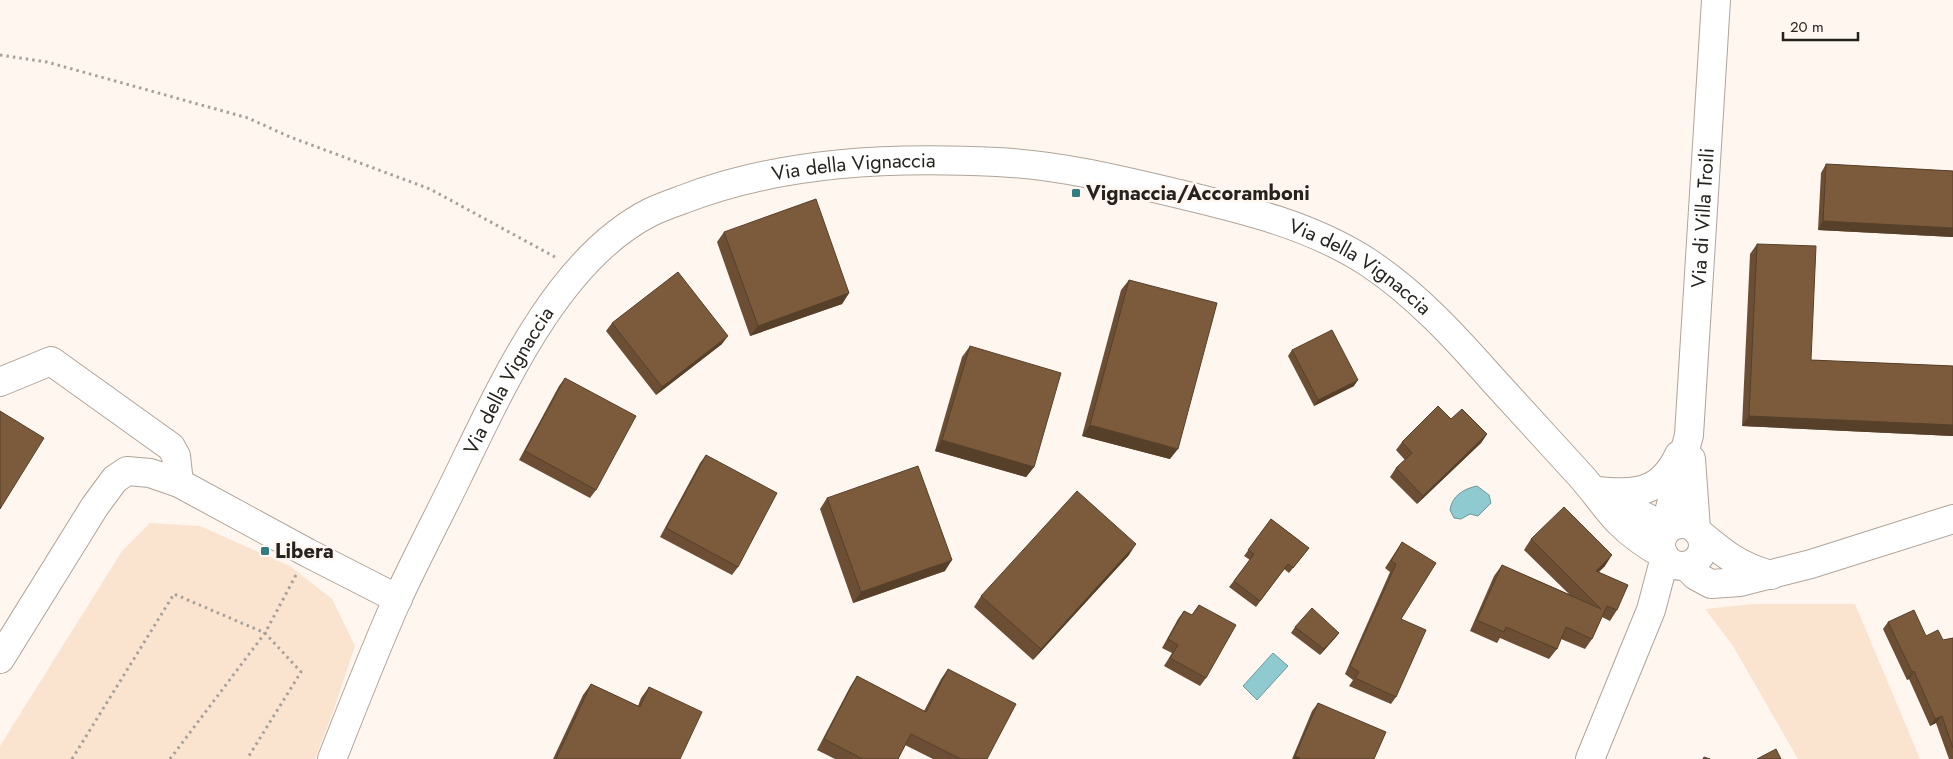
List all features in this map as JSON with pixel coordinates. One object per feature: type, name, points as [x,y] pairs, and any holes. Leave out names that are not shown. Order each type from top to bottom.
[{"type":"street","name":"Via di Villa Troili","points":[[1678,545],[1689,435],[1716,0]]},
{"type":"street","name":"Via della Vignaccia","points":[[332,759],[398,599],[506,380],[550,308],[577,271],[604,244],[651,212],[711,189],[790,171],[838,165],[923,159],[1017,163],[1096,174],[1253,213],[1296,226],[1342,246],[1365,260],[1410,295],[1451,334],[1595,491],[1678,545]]},
{"type":"street","points":[[0,382],[51,361],[172,447],[176,456],[179,483]]},
{"type":"street","points":[[1595,491],[1640,491],[1660,482],[1672,470],[1689,435]]},
{"type":"street","points":[[0,659],[95,506],[115,479],[127,471],[134,470],[160,475],[179,483],[308,554],[398,599]]},
{"type":"street","points":[[1678,545],[1696,576],[1711,584],[1730,584],[1811,564],[1953,519]]},
{"type":"street","points":[[1678,545],[1736,561],[1749,568],[1771,575]]},
{"type":"street","points":[[1590,759],[1678,545]]},
{"type":"path","points":[[0,56],[47,62],[248,118],[290,136],[430,189],[577,271]]},
{"type":"path","points":[[170,759],[265,633],[308,554]]},
{"type":"path","points":[[72,759],[174,594],[265,633],[301,672],[247,759]]},
{"type":"shaded area","points":[[150,523],[200,526],[290,566],[332,599],[355,646],[315,759],[0,759],[0,746],[122,551]]},
{"type":"shaded area","points":[[1752,604],[1855,604],[1920,759],[1798,759],[1733,646],[1705,609]]},
{"type":"water","points":[[1477,486],[1489,495],[1491,503],[1478,516],[1470,514],[1461,519],[1454,518],[1450,510],[1453,501],[1463,491]]},
{"type":"water","points":[[1273,653],[1288,666],[1257,700],[1243,686]]},
{"type":"building","points":[[1826,164],[1953,171],[1953,228],[1823,221]]},
{"type":"building","points":[[816,199],[849,293],[758,326],[724,232]]},
{"type":"building","points":[[1757,244],[1816,246],[1811,360],[1953,366],[1953,425],[1749,416]]},
{"type":"building","points":[[678,272],[728,336],[662,387],[612,323]]},
{"type":"building","points":[[1129,280],[1217,303],[1178,449],[1090,425]]},
{"type":"building","points":[[1332,330],[1358,380],[1318,400],[1292,350]]},
{"type":"building","points":[[970,346],[1061,373],[1034,467],[942,440]]},
{"type":"building","points":[[565,378],[636,416],[596,490],[525,451]]},
{"type":"building","points":[[1438,406],[1451,419],[1462,409],[1487,434],[1423,496],[1396,468],[1412,453],[1402,442]]},
{"type":"building","points":[[0,411],[44,438],[0,509]]},
{"type":"building","points":[[706,455],[777,493],[738,567],[666,528]]},
{"type":"building","points":[[918,466],[952,560],[861,592],[827,498]]},
{"type":"building","points":[[1077,491],[1136,544],[1041,649],[981,596]]},
{"type":"building","points":[[1564,507],[1612,555],[1596,571],[1628,585],[1617,610],[1607,606],[1592,639],[1566,627],[1557,649],[1506,627],[1504,632],[1477,620],[1502,565],[1601,609],[1531,539]]},
{"type":"building","points":[[1271,519],[1309,548],[1293,568],[1288,564],[1260,601],[1234,581],[1254,554],[1248,550]]},
{"type":"building","points":[[1402,542],[1436,563],[1401,619],[1426,630],[1396,697],[1355,678],[1359,672],[1350,666],[1396,564],[1391,561]]},
{"type":"building","points":[[1199,605],[1236,625],[1206,678],[1170,658],[1178,645],[1168,639],[1184,611],[1192,615]]},
{"type":"building","points":[[1312,608],[1339,633],[1324,649],[1295,627]]},
{"type":"building","points":[[1914,610],[1926,636],[1938,630],[1943,640],[1953,638],[1953,748],[1942,716],[1935,719],[1914,671],[1912,672],[1888,622]]},
{"type":"building","points":[[948,669],[1016,704],[987,759],[961,759],[911,734],[898,759],[863,759],[824,739],[857,676],[926,712]]},
{"type":"building","points":[[591,684],[640,707],[649,687],[702,712],[680,759],[556,759]]},
{"type":"building","points":[[1318,703],[1386,732],[1374,759],[1299,759],[1295,756]]},
{"type":"building","points":[[1776,749],[1781,759],[1757,759]]},
{"type":"place","name":"Vignaccia/Accoramboni","points":[[1076,193]]},
{"type":"place","name":"Libera","points":[[265,551]]}]
